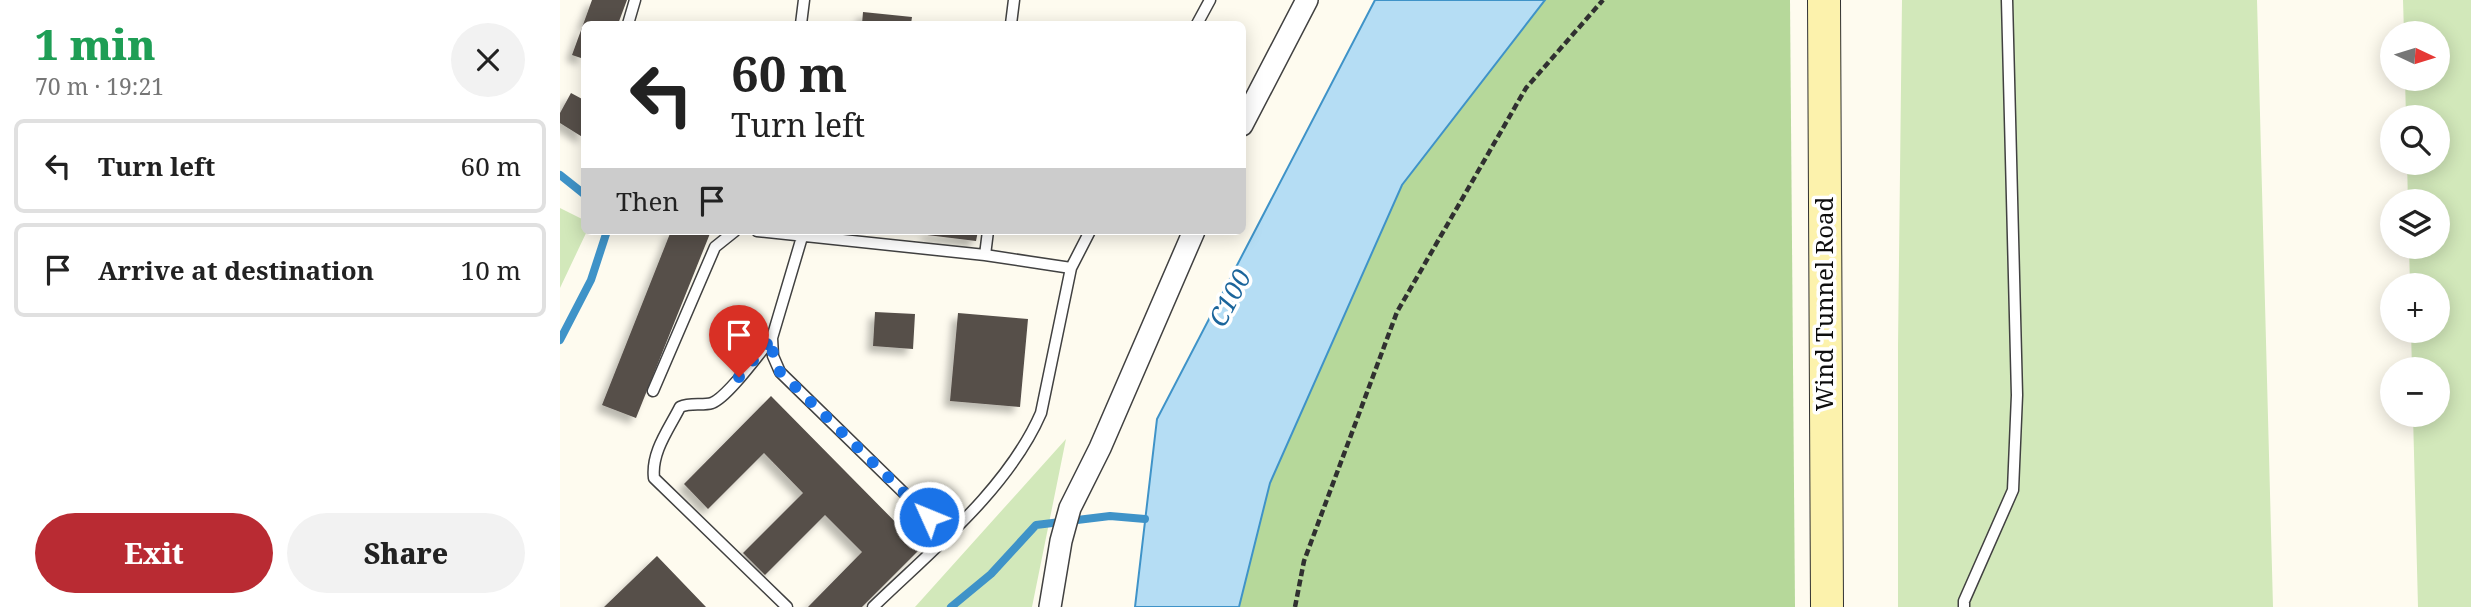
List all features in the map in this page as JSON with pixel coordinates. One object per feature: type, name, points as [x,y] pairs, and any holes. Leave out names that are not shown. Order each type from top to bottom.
[{"type":"street","points":[[1246,117],[1307,0]]},
{"type":"street","name":"Wind Tunnel Road","points":[[1824,0],[1827,607]]},
{"type":"street","points":[[1049,607],[1062,535],[1070,508],[1100,447],[1192,235]]},
{"type":"lane","points":[[629,21],[635,0]]},
{"type":"lane","points":[[802,21],[804,0]]},
{"type":"lane","points":[[1011,21],[1014,0]]},
{"type":"lane","points":[[1199,21],[1210,0]]},
{"type":"lane","points":[[1964,607],[1964,601],[2013,490],[2017,395],[2007,0]]},
{"type":"lane","points":[[653,391],[715,247],[730,235]]},
{"type":"lane","points":[[793,235],[985,255],[1071,268]]},
{"type":"lane","points":[[985,255],[988,235]]},
{"type":"lane","points":[[873,607],[1000,481],[1033,431],[1041,413],[1071,268],[1088,235]]},
{"type":"lane","points":[[802,237],[772,338],[773,356],[780,372],[947,535]]},
{"type":"lane","points":[[772,338],[723,396],[712,403],[688,403],[680,407],[655,457],[653,468],[654,478],[787,607]]},
{"type":"path","points":[[1295,607],[1304,561],[1397,312],[1526,88],[1603,0]]},
{"type":"green space","points":[[1545,0],[1790,0],[1795,607],[1239,607],[1270,483],[1402,185]]},
{"type":"green space","points":[[1902,0],[2257,0],[2273,607],[1898,607]]},
{"type":"green space","points":[[2403,0],[2471,0],[2471,607],[2418,607],[2413,427],[2450,427],[2450,357],[2412,357],[2411,343],[2450,343],[2450,273],[2410,273],[2409,259],[2450,259],[2450,189],[2408,189],[2407,175],[2450,175],[2450,105],[2406,105],[2405,91],[2450,91],[2450,21],[2404,21]]},
{"type":"green space","points":[[560,208],[581,218],[581,235],[585,235],[560,288]]},
{"type":"green space","points":[[1066,439],[1032,607],[915,607]]},
{"type":"water","name":"C100","points":[[1375,0],[1545,0],[1402,185],[1270,483],[1239,607],[1135,607],[1157,419]]},
{"type":"building","points":[[592,0],[627,0],[619,21],[584,21]]},
{"type":"building","points":[[863,12],[912,17],[911,21],[862,21]]},
{"type":"building","points":[[581,30],[581,58],[572,55]]},
{"type":"building","points":[[571,93],[581,98],[581,136],[560,123],[560,113]]},
{"type":"building","points":[[669,235],[709,235],[636,418],[602,405]]},
{"type":"building","points":[[927,235],[977,235],[976,241]]},
{"type":"building","points":[[875,312],[915,314],[913,349],[873,346]]},
{"type":"building","points":[[958,313],[1028,319],[1020,407],[950,401]]},
{"type":"building","points":[[771,396],[921,548],[862,607],[808,607],[862,552],[825,515],[765,575],[743,553],[803,493],[764,453],[708,509],[684,484]]},
{"type":"building","points":[[657,556],[706,607],[604,607]]},
{"type":"waterway","points":[[560,175],[581,192]]},
{"type":"waterway","points":[[560,340],[591,280],[606,235]]},
{"type":"waterway","points":[[951,607],[991,574],[1036,525],[1110,516],[1145,519]]},
{"type":"route","points":[[739,377],[772,338],[773,356],[780,372],[929,517]]}]
